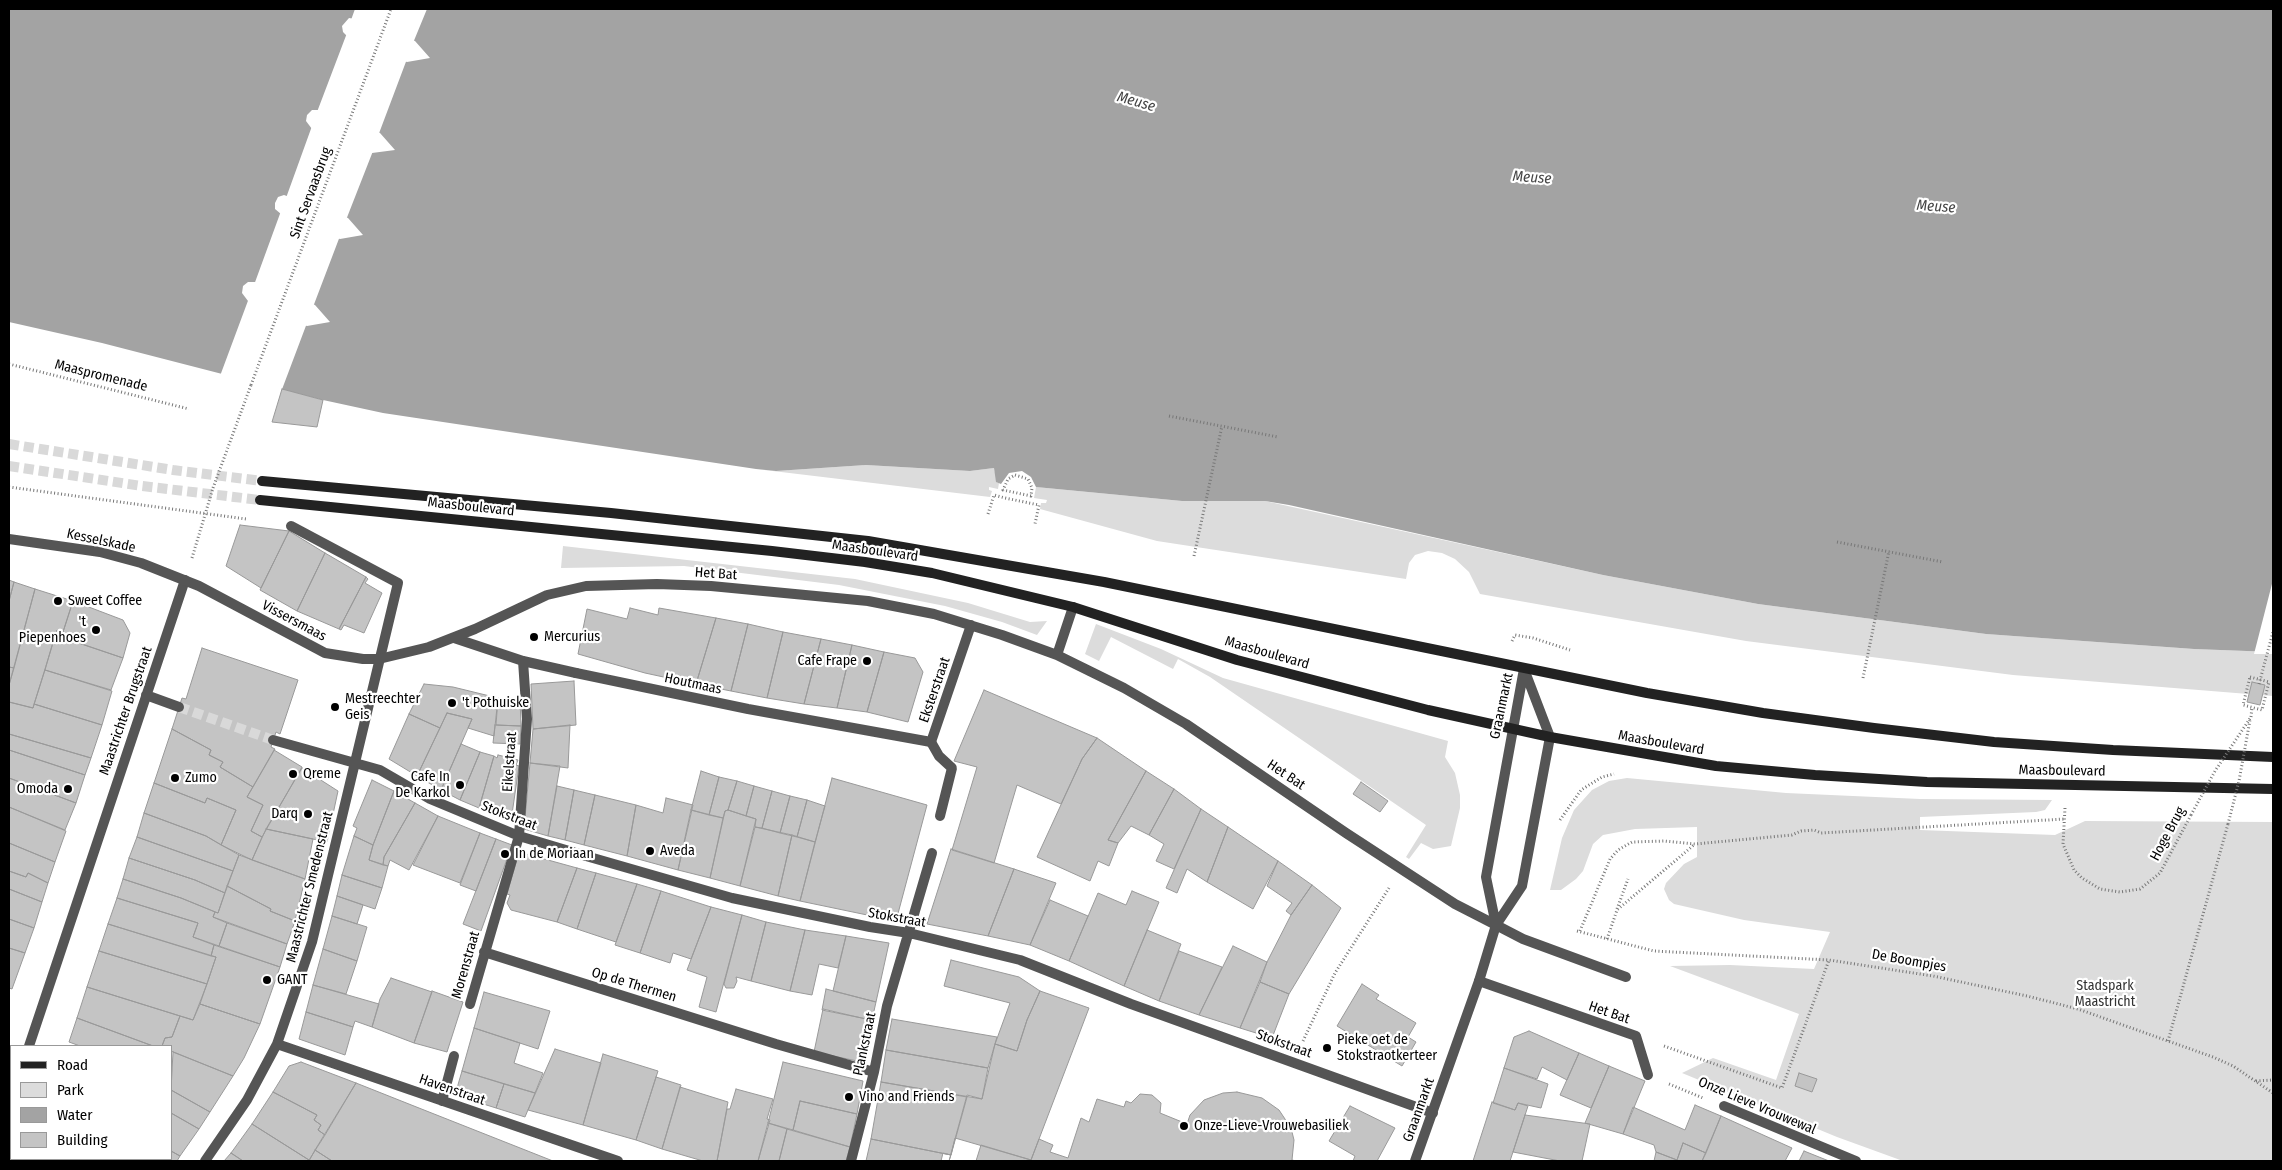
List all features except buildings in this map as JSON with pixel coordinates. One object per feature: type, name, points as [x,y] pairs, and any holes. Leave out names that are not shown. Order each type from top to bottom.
[{"type":"main road","name":"Maasboulevard","points":[[262,481],[611,513],[868,541],[1104,582],[1524,669],[1763,713],[1959,740],[2113,750],[2273,757]]},
{"type":"main road","name":"Maasboulevard","points":[[260,500],[865,562],[994,586],[1073,607],[1237,660],[1428,710],[1550,737],[1707,765],[1815,775],[1927,782],[2273,789]]},
{"type":"street","points":[[291,526],[398,583],[379,659]]},
{"type":"street","name":"Kesselskade","points":[[9,539],[100,552],[141,563],[185,580]]},
{"type":"street","name":"Vissersmaas","points":[[185,580],[324,653],[363,659],[379,659]]},
{"type":"street","name":"Maastrichter Brugstraat","points":[[28,1045],[185,580]]},
{"type":"street","name":"Het Bat","points":[[379,659],[454,638],[547,595],[586,586],[620,584],[711,586],[868,601],[934,614],[1056,655],[1124,688],[1186,724],[1455,904],[1523,939],[1626,977]]},
{"type":"street","points":[[1056,655],[1073,607]]},
{"type":"street","name":"Eksterstraat","points":[[940,816],[952,768],[939,756],[931,742],[971,625]]},
{"type":"street","name":"Houtmaas","points":[[454,638],[522,661],[576,673],[748,709],[931,742]]},
{"type":"street","name":"Maastrichter Smedenstraat","points":[[205,1161],[247,1100],[277,1044],[312,942],[379,659]]},
{"type":"street","name":"Eikelstraat","points":[[519,836],[527,720],[522,661]]},
{"type":"street","name":"Graanmarkt","points":[[1496,925],[1486,877],[1511,729],[1524,669]]},
{"type":"street","name":"Graanmarkt","points":[[1415,1161],[1479,981],[1496,925],[1522,886],[1550,737],[1524,669]]},
{"type":"street","points":[[146,695],[179,707]]},
{"type":"street","name":"Stokstraat","points":[[273,740],[380,770],[430,799],[519,836],[732,898],[870,927],[909,933],[1020,960],[1131,1004],[1433,1113]]},
{"type":"street","name":"Morenstraat","points":[[470,1004],[519,836]]},
{"type":"street","points":[[909,933],[932,853]]},
{"type":"street","name":"Plankstraat","points":[[851,1161],[874,1072],[888,1006],[909,933]]},
{"type":"street","name":"Op de Thermen","points":[[484,952],[776,1044],[874,1072]]},
{"type":"street","name":"Het Bat","points":[[1479,981],[1636,1036],[1648,1075]]},
{"type":"street","name":"Havenstraat","points":[[277,1044],[618,1161]]},
{"type":"street","points":[[442,1101],[454,1056]]},
{"type":"street","name":"Onze Lieve Vrouwewal","points":[[1724,1106],[1856,1161]]},
{"type":"path","name":"Sint Servaasbrug","points":[[206,513],[213,488],[391,9]]},
{"type":"path","name":"Maaspromenade","points":[[9,364],[189,409]]},
{"type":"path","points":[[1169,416],[1278,437]]},
{"type":"path","points":[[1194,556],[1222,426]]},
{"type":"path","points":[[1015,475],[1024,476],[1031,483],[1032,496],[1016,493],[1003,490],[1005,483],[1015,475]]},
{"type":"path","points":[[9,487],[206,513],[185,580]]},
{"type":"path","points":[[1014,500],[1016,493]]},
{"type":"path","points":[[988,514],[994,495],[1039,505],[1035,524]]},
{"type":"path","points":[[1837,542],[1943,562]]},
{"type":"path","points":[[1863,678],[1888,552]]},
{"type":"path","points":[[2252,707],[2262,710],[2269,682],[2260,682],[2273,632]]},
{"type":"path","points":[[1524,669],[1512,656],[1510,648],[1515,635],[1542,640],[1570,651]]},
{"type":"path","name":"Hoge Brug","points":[[2168,1041],[2239,781],[2251,717],[2252,707],[2243,704],[2250,677],[2260,682]]},
{"type":"path","name":"Hoge Brug","points":[[2066,799],[2063,837],[2064,850],[2070,864],[2078,874],[2088,882],[2107,891],[2128,892],[2140,889],[2156,877],[2164,866],[2215,771],[2251,717]]},
{"type":"path","points":[[1558,825],[1570,803],[1581,790],[1602,777],[1620,772]]},
{"type":"path","points":[[1579,932],[1605,868],[1618,850],[1632,842],[1664,841],[1695,844],[1792,835],[1801,831],[1814,830],[1821,833],[2065,819]]},
{"type":"path","points":[[1617,910],[1695,844]]},
{"type":"path","points":[[1303,1042],[1335,973],[1402,868]]},
{"type":"path","points":[[1607,939],[1628,879]]},
{"type":"path","name":"De Boompjes","points":[[1570,929],[1671,953],[1751,955],[1829,960],[1933,976],[2027,996],[2078,1009],[2213,1057],[2256,1081],[2273,1093]]},
{"type":"path","points":[[1636,1036],[1782,1088],[1829,960]]},
{"type":"path","name":"Onze Lieve Vrouwewal","points":[[1648,1075],[1724,1106]]},
{"type":"path","points":[[2256,1081],[2273,1080]]},
{"type":"green space","points":[[866,465],[970,471],[994,468],[997,482],[999,483],[998,489],[989,487],[989,490],[992,491],[990,497],[756,469],[776,471]]},
{"type":"green space","points":[[1036,487],[1182,501],[1265,501],[1603,575],[1758,604],[1986,634],[2194,649],[2273,652],[2273,696],[2013,675],[1746,641],[1480,594],[1469,572],[1455,559],[1442,553],[1428,551],[1415,555],[1409,563],[1406,579],[1157,541],[1040,509],[1041,503],[1046,503],[1047,500],[1034,498]]},
{"type":"green space","points":[[563,546],[855,579],[968,603],[1030,622],[1047,621],[1037,635],[1002,622],[945,606],[839,585],[684,566],[561,568]]},
{"type":"green space","points":[[1096,624],[1161,649],[1223,678],[1448,741],[1445,757],[1455,773],[1460,795],[1460,808],[1451,846],[1433,849],[1421,843],[1409,859],[1406,857],[1426,825],[1210,677],[1178,659],[1173,669],[1111,637],[1099,661],[1085,654]]},
{"type":"green space","name":"Stadspark Maastricht","points":[[1627,778],[1786,793],[1920,799],[2052,800],[2045,810],[2036,812],[1920,817],[1920,830],[2055,835],[2085,821],[2273,822],[2273,1161],[1903,1161],[1837,1137],[1682,1073],[1713,1058],[1776,1080],[1799,1014],[1670,966],[1730,965],[1814,969],[1830,932],[1744,920],[1674,904],[1669,900],[1664,889],[1666,883],[1684,864],[1697,857],[1697,827],[1635,829],[1603,835],[1593,844],[1583,871],[1576,879],[1561,890],[1550,890],[1562,838],[1574,810],[1592,790],[1609,781]]},
{"type":"water","name":"Meuse","points":[[9,9],[2273,9],[2273,652],[2194,649],[1986,634],[1758,604],[1603,575],[1289,505],[1265,501],[1182,501],[1036,487],[1031,477],[1022,471],[1009,473],[1001,484],[996,482],[994,468],[970,471],[866,465],[776,471],[756,469],[383,413],[323,400],[102,343],[9,322]],"holes":[[[349,18],[355,19],[415,41],[430,58],[407,62],[348,37],[343,32],[342,26]],[[312,110],[319,110],[380,133],[395,150],[372,153],[312,129],[306,121],[307,115]],[[284,195],[348,218],[363,235],[340,239],[281,214],[275,209],[278,197]],[[248,282],[255,282],[315,305],[330,322],[307,326],[248,301],[242,293],[243,286]]]},
{"type":"pier","points":[[355,9],[427,9],[413,43],[351,20]]},
{"type":"pier","points":[[347,33],[407,59],[378,136],[317,112]]},
{"type":"pier","points":[[312,126],[373,151],[346,220],[286,198]]},
{"type":"pier","points":[[281,211],[340,236],[313,307],[254,285]]},
{"type":"pier","points":[[249,298],[307,323],[281,392],[220,376]]},
{"type":"pier","points":[[2273,580],[2273,654],[2254,654]]},
{"type":"tunnel","points":[[9,444],[173,470],[262,481]]},
{"type":"tunnel","points":[[9,466],[142,486],[260,500]]},
{"type":"tunnel","points":[[179,707],[273,740]]},
{"type":"place","name":"Sweet Coffee","points":[[58,601]]},
{"type":"place","name":"'t Piepenhoes","points":[[96,630]]},
{"type":"place","name":"Mercurius","points":[[534,637]]},
{"type":"place","name":"Cafe Frape","points":[[867,661]]},
{"type":"place","name":"'t Pothuiske","points":[[452,703]]},
{"type":"place","name":"Mestreechter Geis","points":[[335,707]]},
{"type":"place","name":"Qreme","points":[[293,774]]},
{"type":"place","name":"Zumo","points":[[175,778]]},
{"type":"place","name":"Cafe In De Karkol","points":[[460,785]]},
{"type":"place","name":"Omoda","points":[[68,789]]},
{"type":"place","name":"Darq","points":[[308,814]]},
{"type":"place","name":"Aveda","points":[[650,851]]},
{"type":"place","name":"In de Moriaan","points":[[505,854]]},
{"type":"place","name":"GANT","points":[[267,980]]},
{"type":"place","name":"Pieke oet de Stokstraotkerteer","points":[[1327,1048]]},
{"type":"place","name":"Vino and Friends","points":[[849,1097]]},
{"type":"place","name":"Onze-Lieve-Vrouwebasiliek","points":[[1184,1126]]}]
